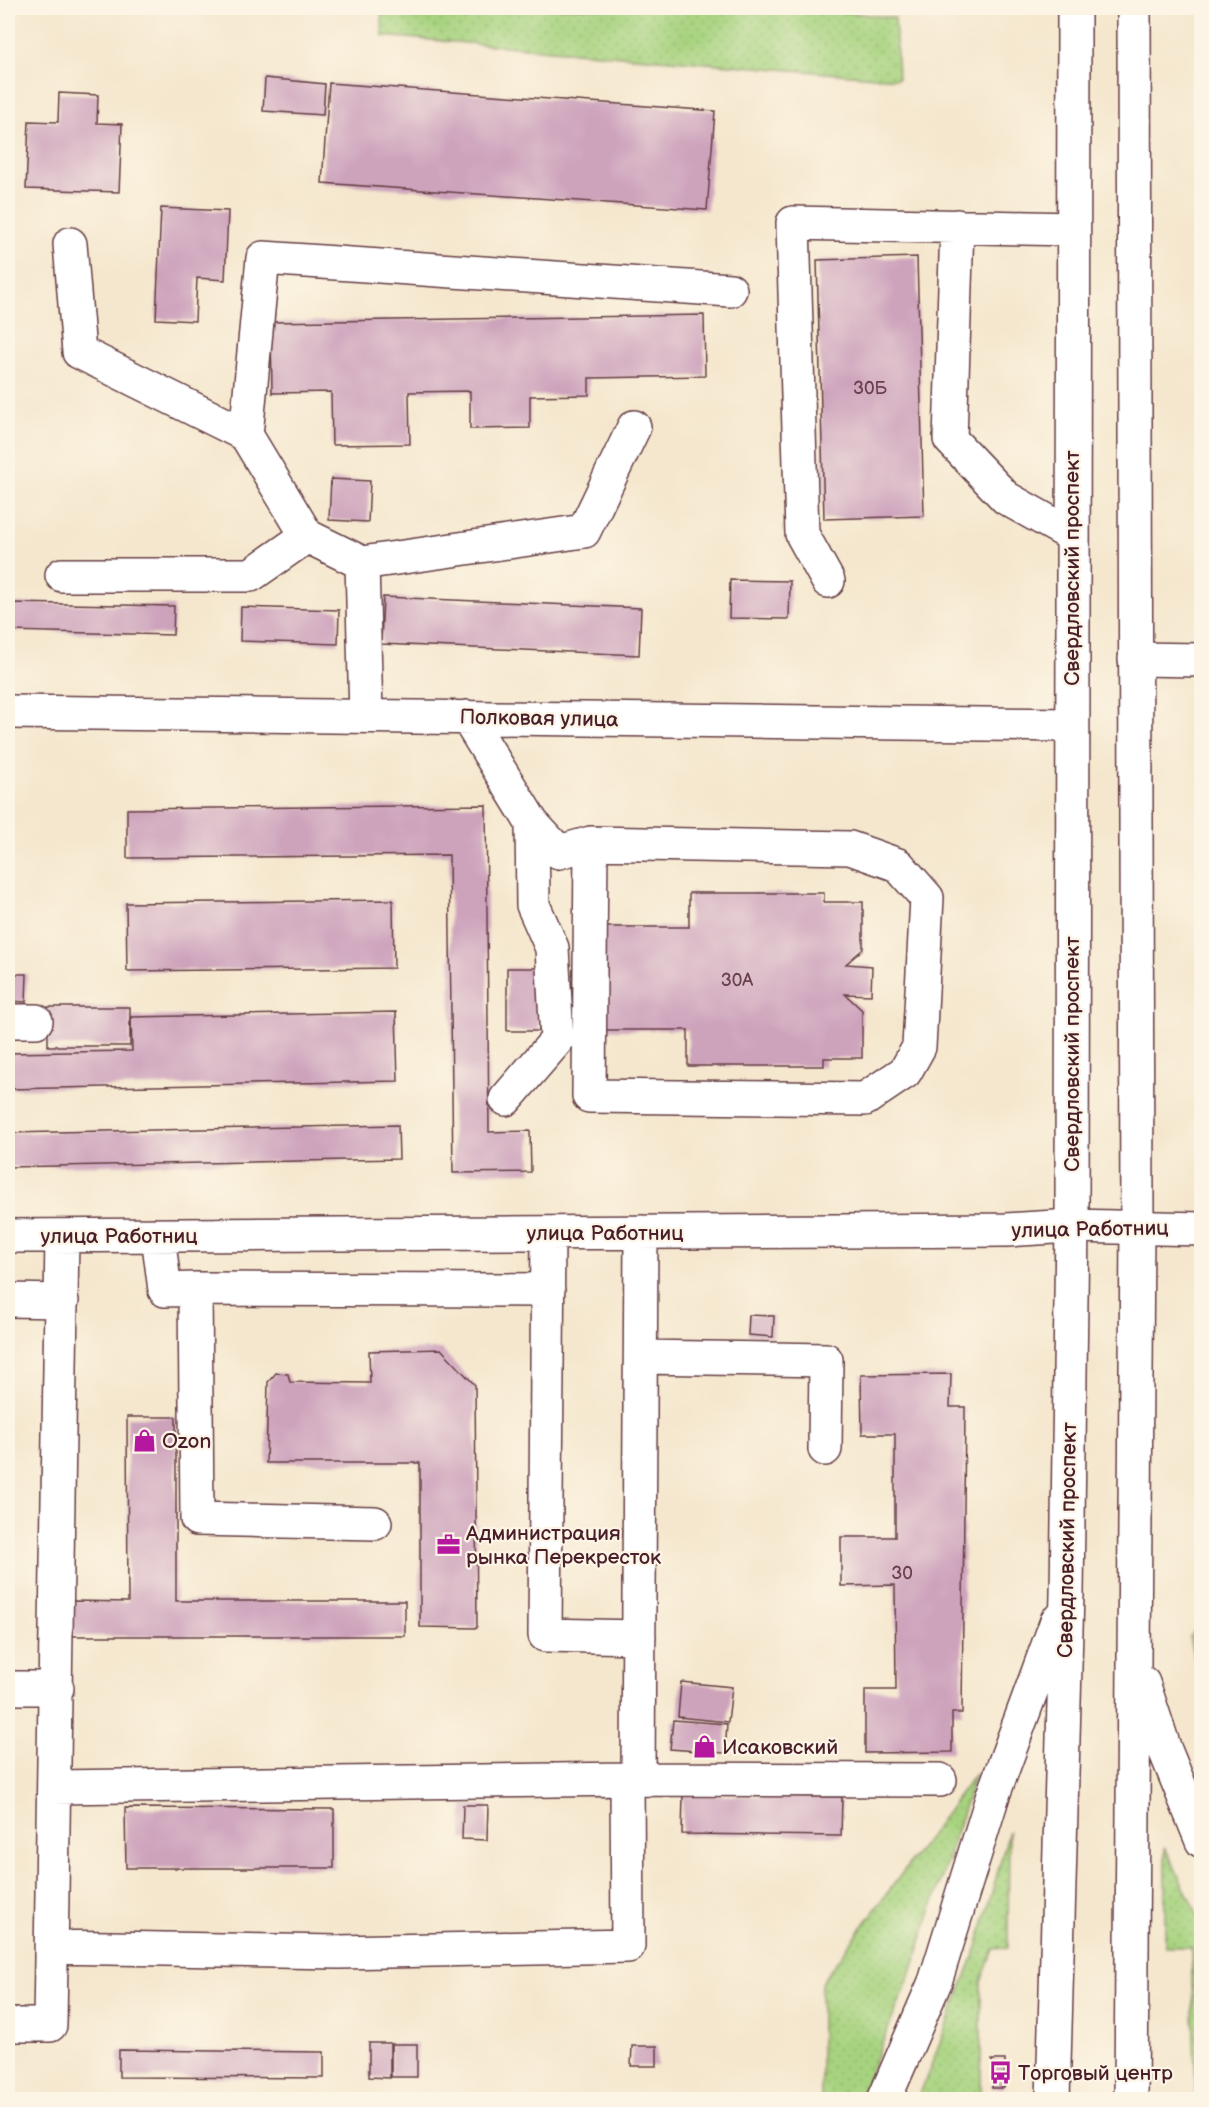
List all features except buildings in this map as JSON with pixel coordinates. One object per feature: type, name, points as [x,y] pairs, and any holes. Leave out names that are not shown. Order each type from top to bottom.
[{"type":"main road","name":"Свердловский проспект","points":[[1053,2100],[1067,1594],[1072,1227],[1071,724],[1074,8]]},
{"type":"main road","points":[[1131,2100],[1137,1227],[1134,8]]},
{"type":"main road","points":[[828,581],[802,534],[793,223],[1073,229]]},
{"type":"main road","points":[[957,226],[950,439],[1006,498],[1072,535]]},
{"type":"main road","points":[[70,244],[80,352],[246,435],[307,536],[362,563],[584,531],[634,427]]},
{"type":"main road","points":[[246,435],[263,258],[730,290]]},
{"type":"main road","points":[[62,575],[251,575],[307,536]]},
{"type":"main road","points":[[362,563],[366,716]]},
{"type":"main road","points":[[1135,659],[1202,660]]},
{"type":"main road","name":"Полковая улица","points":[[8,712],[1071,724]]},
{"type":"main road","points":[[467,717],[532,823],[559,852],[591,843],[850,848],[898,865],[927,898],[919,1047],[905,1072],[865,1099],[589,1096],[591,843]]},
{"type":"main road","points":[[506,1099],[557,1040],[552,948],[533,904],[532,823]]},
{"type":"main road","name":"улица Работниц","points":[[8,1236],[1006,1230],[1072,1227],[1202,1229]]},
{"type":"main road","points":[[52,1947],[339,1952],[628,1946],[639,1637],[641,1232]]},
{"type":"main road","points":[[548,1233],[545,1635],[639,1637]]},
{"type":"main road","points":[[8,2025],[50,2025],[57,1688],[62,1236]]},
{"type":"main road","points":[[158,1236],[165,1290],[548,1290]]},
{"type":"main road","points":[[195,1289],[197,1519],[375,1523]]},
{"type":"main road","points":[[8,1300],[62,1301]]},
{"type":"main road","points":[[640,1357],[826,1360],[825,1449]]},
{"type":"main road","points":[[884,2100],[935,1982],[993,1795],[1067,1594]]},
{"type":"main road","points":[[1135,1658],[1165,1750],[1202,1841]]},
{"type":"main road","points":[[8,1688],[57,1688]]},
{"type":"main road","points":[[55,1787],[633,1779],[940,1780]]},
{"type":"green space","points":[[381,8],[813,8],[895,18],[898,79],[383,36]]},
{"type":"green space","points":[[1198,1626],[1201,1635],[1201,1686],[1189,1637]]},
{"type":"green space","points":[[975,1774],[910,1976],[859,2099],[821,2099],[821,1983]]},
{"type":"green space","points":[[1009,1831],[1008,1947],[993,1949],[981,1982],[981,2099],[918,2099],[977,1947]]},
{"type":"green space","points":[[1165,1847],[1201,1923],[1201,2099],[1196,2099],[1191,1947],[1165,1947]]},
{"type":"place","name":"Ozon","points":[[144,1441]]},
{"type":"place","name":"Администрация рынка Перекресток","points":[[448,1545]]},
{"type":"place","name":"Исаковский","points":[[704,1747]]},
{"type":"place","name":"Торговый центр","points":[[1000,2073]]}]
